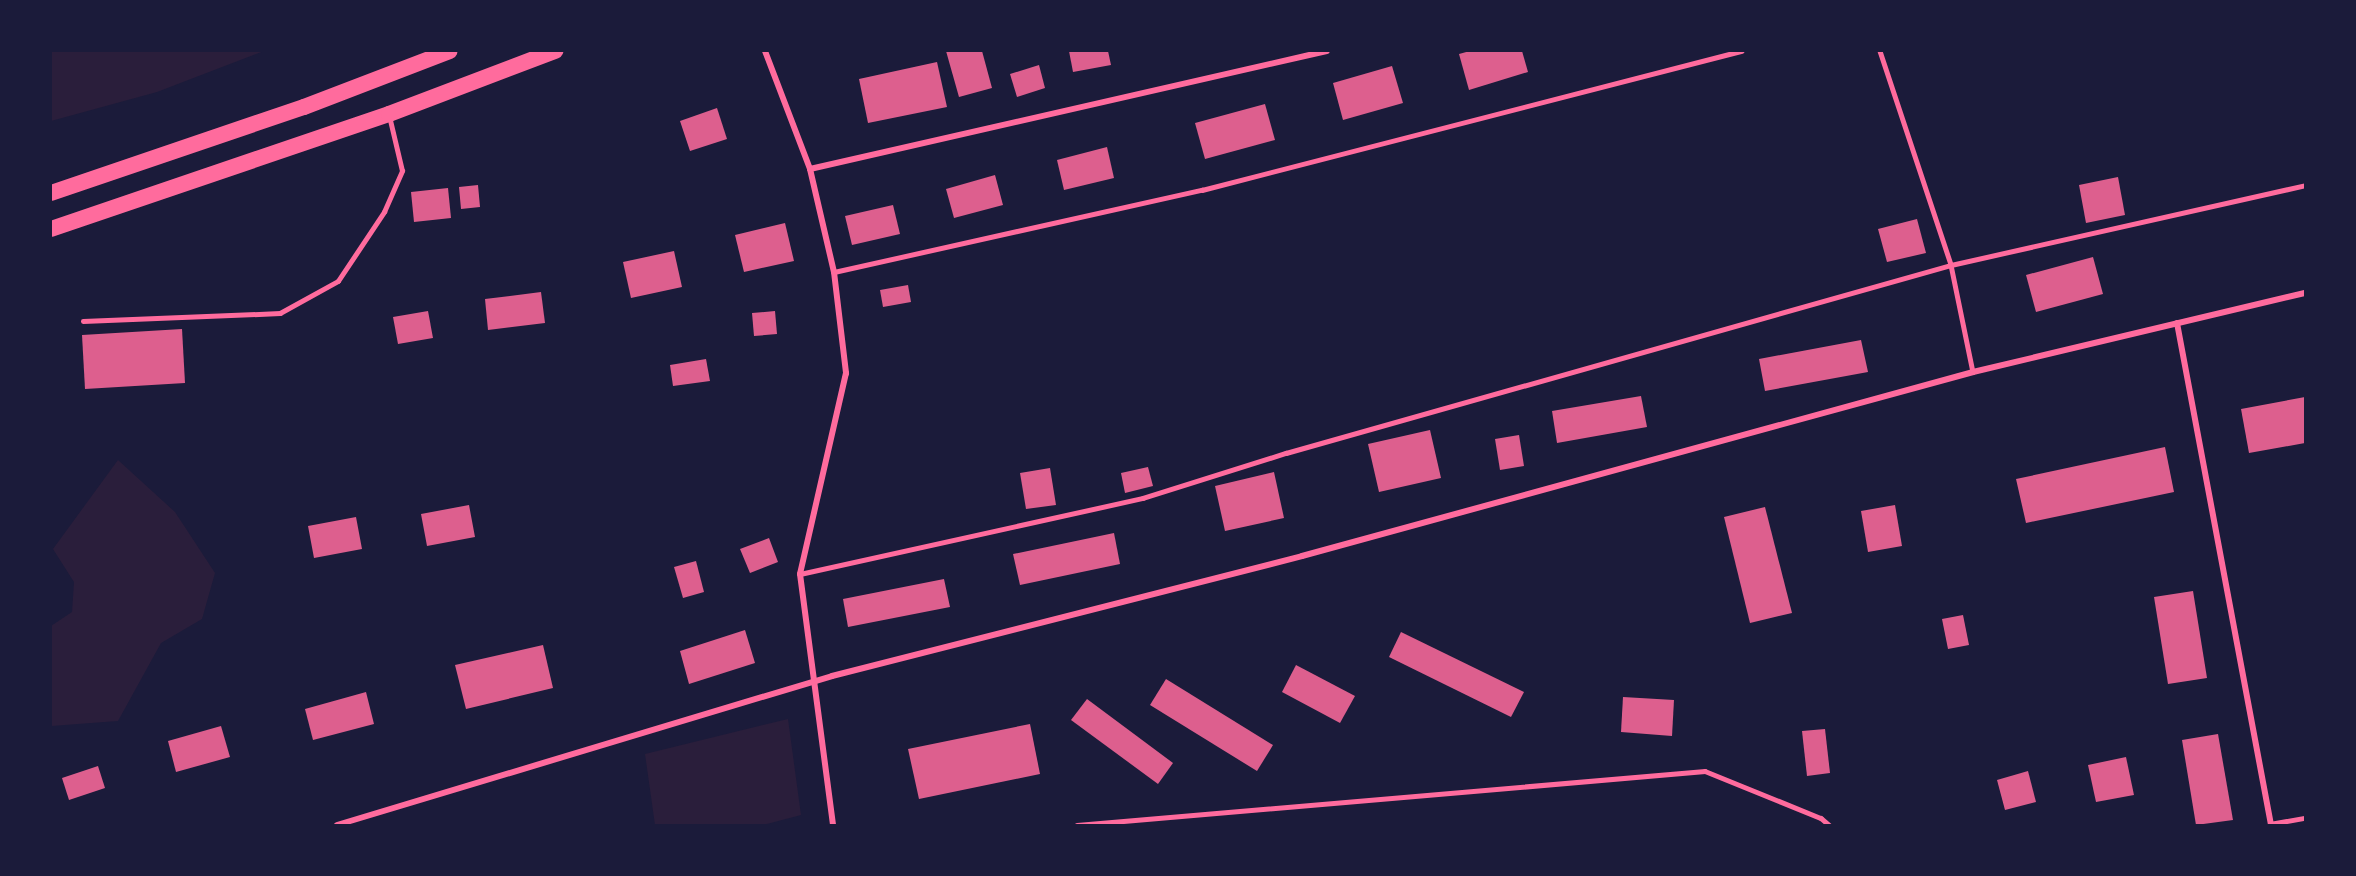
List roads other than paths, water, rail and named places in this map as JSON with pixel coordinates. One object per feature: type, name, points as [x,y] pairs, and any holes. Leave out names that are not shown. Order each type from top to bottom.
[{"type":"highway","points":[[51,193],[304,107],[450,51]]},
{"type":"highway","points":[[51,229],[389,114],[555,51]]},
{"type":"street","points":[[765,51],[810,169],[834,272],[846,373],[800,574],[833,825]]},
{"type":"street","points":[[810,169],[1327,51]]},
{"type":"street","points":[[337,825],[814,681],[1302,556],[1973,372],[2305,293]]},
{"type":"street","points":[[2177,323],[2270,824]]},
{"type":"lane","points":[[834,272],[1202,190],[1740,51]]},
{"type":"lane","points":[[1880,51],[1951,265],[1973,372]]},
{"type":"lane","points":[[83,321],[280,313],[338,281],[384,212],[402,171],[389,114]]},
{"type":"lane","points":[[800,574],[1143,498],[1286,453],[1951,265],[2305,185]]},
{"type":"lane","points":[[1077,825],[1705,771],[1821,818],[1829,825]]},
{"type":"lane","points":[[2270,824],[2305,818]]}]
